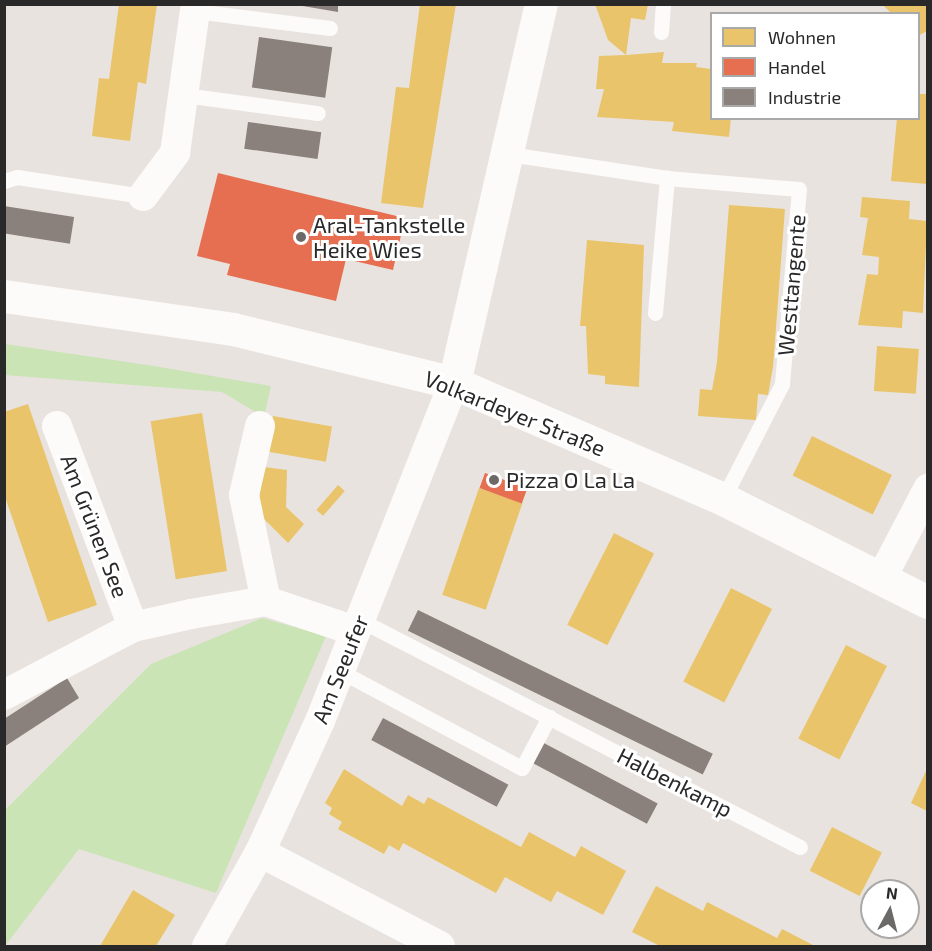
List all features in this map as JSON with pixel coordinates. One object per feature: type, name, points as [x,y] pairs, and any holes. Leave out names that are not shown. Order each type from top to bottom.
[{"type":"main road","points":[[454,383],[509,154],[541,4]]},
{"type":"main road","name":"Volkardeyer Straße","points":[[4,296],[233,329],[454,383],[723,499],[927,602]]},
{"type":"street","points":[[143,196],[175,153],[195,8]]},
{"type":"street","name":"Am Seeufer","points":[[207,946],[260,852],[340,671],[454,383]]},
{"type":"street","name":"Am Grünen See","points":[[57,426],[133,627]]},
{"type":"street","points":[[260,426],[244,495],[266,601]]},
{"type":"street","points":[[881,579],[927,489]]},
{"type":"street","name":"Am Grünen See","points":[[4,695],[133,627],[266,601],[358,625]]},
{"type":"street","points":[[260,852],[440,946]]},
{"type":"lane","points":[[661,32],[663,4]]},
{"type":"lane","points":[[195,8],[330,28]]},
{"type":"lane","points":[[184,95],[318,113]]},
{"type":"lane","name":"Westtangente","points":[[509,154],[667,178],[799,189],[782,384],[723,499]]},
{"type":"lane","points":[[4,181],[16,177],[143,196]]},
{"type":"lane","points":[[655,313],[667,178]]},
{"type":"lane","name":"Halbenkamp","points":[[358,625],[549,717],[800,847]]},
{"type":"lane","points":[[340,671],[522,768],[549,717]]},
{"type":"green space","points":[[5,344],[271,386],[264,417],[222,392],[5,375]]},
{"type":"green space","points":[[262,618],[326,636],[216,893],[79,849],[5,946],[5,810],[151,664]]},
{"type":"building: Wohnen","points":[[119,4],[157,4],[146,84],[138,82],[130,141],[92,136],[99,78],[109,79]]},
{"type":"building: Wohnen","points":[[420,4],[456,4],[423,208],[381,203],[396,87],[409,88]]},
{"type":"building: Wohnen","points":[[595,4],[648,4],[645,20],[631,18],[626,55],[608,40]]},
{"type":"building: Wohnen","points":[[882,4],[927,4],[927,31],[920,35],[920,12],[890,12]]},
{"type":"building: Wohnen","points":[[664,52],[662,63],[697,63],[696,67],[710,69],[710,120],[731,120],[729,137],[672,131],[674,122],[597,117],[604,89],[596,89],[599,56]]},
{"type":"building: Wohnen","points":[[920,94],[927,94],[927,184],[891,181],[897,120],[920,120]]},
{"type":"building: Wohnen","points":[[862,197],[910,201],[909,219],[927,221],[923,313],[903,311],[902,328],[858,325],[867,274],[878,275],[879,257],[862,255],[868,218],[860,217]]},
{"type":"building: Wohnen","points":[[729,205],[785,209],[773,367],[768,395],[758,394],[756,420],[698,416],[700,389],[712,390],[717,362]]},
{"type":"building: Wohnen","points":[[587,240],[644,245],[639,387],[605,384],[605,376],[588,374],[586,326],[580,326]]},
{"type":"building: Wohnen","points":[[877,346],[919,349],[916,394],[874,391]]},
{"type":"building: Wohnen","points":[[28,404],[97,605],[48,622],[4,494],[4,412]]},
{"type":"building: Wohnen","points":[[202,413],[227,571],[176,579],[151,421]]},
{"type":"building: Wohnen","points":[[273,416],[332,426],[326,462],[267,451]]},
{"type":"building: Wohnen","points":[[812,436],[892,475],[873,515],[793,476]]},
{"type":"building: Wohnen","points":[[264,467],[287,470],[286,507],[304,524],[288,543],[257,512]]},
{"type":"building: Wohnen","points":[[338,485],[345,491],[323,516],[316,510]]},
{"type":"building: Wohnen","points":[[479,488],[522,503],[486,610],[442,595]]},
{"type":"building: Wohnen","points":[[614,533],[654,553],[607,645],[567,625]]},
{"type":"building: Wohnen","points":[[731,588],[772,609],[724,702],[683,682]]},
{"type":"building: Wohnen","points":[[846,645],[887,666],[839,759],[798,739]]},
{"type":"building: Wohnen","points":[[344,769],[402,806],[408,795],[424,804],[428,797],[521,847],[529,832],[575,857],[581,846],[626,871],[603,915],[557,891],[551,902],[505,877],[496,893],[403,843],[399,851],[389,845],[384,854],[338,829],[342,822],[329,814],[332,808],[325,803]]},
{"type":"building: Wohnen","points":[[927,769],[927,811],[911,803]]},
{"type":"building: Wohnen","points":[[832,827],[882,852],[868,879],[860,879],[860,896],[810,871]]},
{"type":"building: Wohnen","points":[[656,886],[703,911],[707,902],[777,938],[782,929],[815,946],[660,946],[632,932]]},
{"type":"building: Wohnen","points":[[133,890],[175,915],[156,946],[100,946]]},
{"type":"building: Handel","name":"Aral-Tankstelle Heike Wies","points":[[218,173],[405,218],[393,270],[346,259],[336,301],[227,275],[230,264],[197,256]]},
{"type":"building: Handel","name":"Pizza O La La","points":[[485,473],[527,488],[522,503],[480,488]]},
{"type":"building: Industrie","points":[[291,4],[338,4],[338,12]]},
{"type":"building: Industrie","points":[[259,37],[332,47],[325,98],[252,88]]},
{"type":"building: Industrie","points":[[248,122],[321,132],[318,159],[244,149]]},
{"type":"building: Industrie","points":[[4,206],[74,217],[70,244],[4,233]]},
{"type":"building: Industrie","points":[[418,610],[713,754],[703,774],[408,631]]},
{"type":"building: Industrie","points":[[67,678],[79,698],[4,747],[4,719]]},
{"type":"building: Industrie","points":[[383,718],[508,785],[497,807],[371,740]]},
{"type":"building: Industrie","points":[[542,742],[658,804],[647,824],[531,762]]},
{"type":"place","name":"Aral-Tankstelle Heike Wies","points":[[301,237]]},
{"type":"place","name":"Pizza O La La","points":[[494,480]]}]
